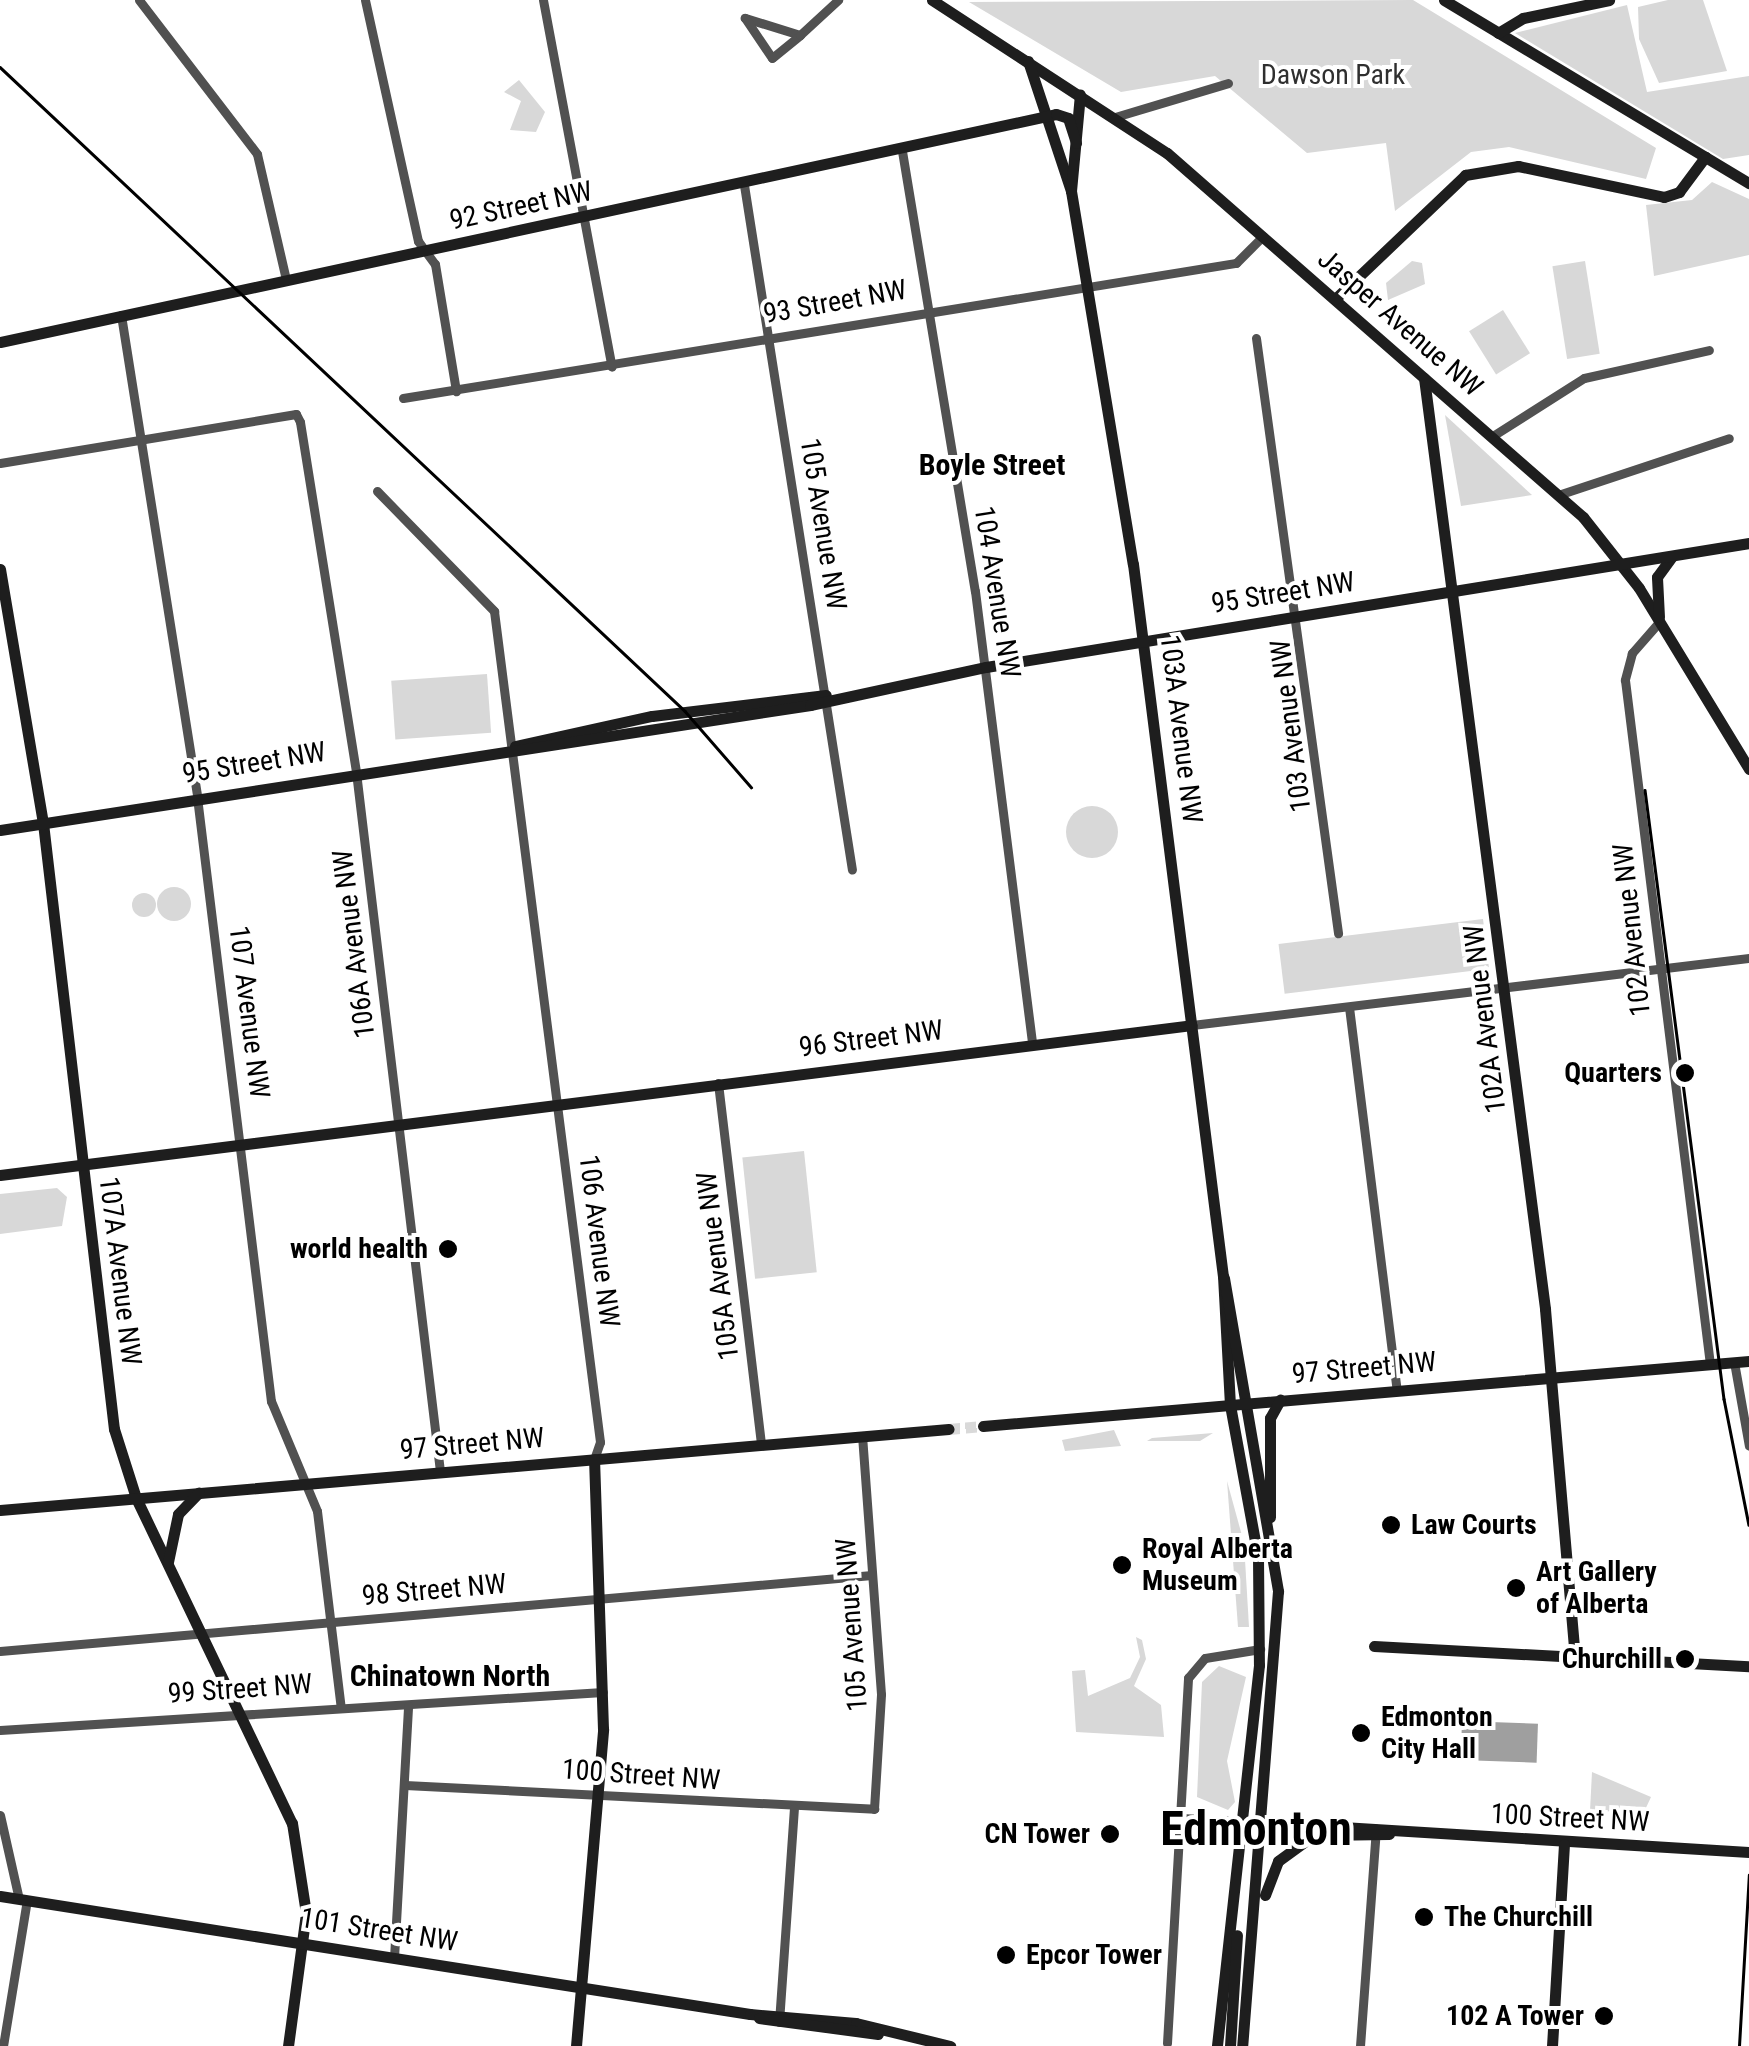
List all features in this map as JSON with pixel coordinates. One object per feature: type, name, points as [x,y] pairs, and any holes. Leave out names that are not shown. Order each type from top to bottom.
[{"type":"main road","name":"Jasper Avenue NW","points":[[932,0],[1115,117],[1263,236],[1558,495],[1620,563],[1749,769]]},
{"type":"main road","points":[[1444,0],[1749,183]]},
{"type":"main road","points":[[1498,33],[1523,18],[1609,0]]},
{"type":"main road","name":"103A Avenue NW","points":[[1028,60],[1050,116],[1071,191],[1145,641],[1223,1276],[1270,1517],[1276,1645],[1260,1908],[1242,2046]]},
{"type":"main road","name":"103A Avenue NW","points":[[1071,191],[1080,94]]},
{"type":"main road","name":"92 Street NW","points":[[0,342],[744,185],[1050,116]]},
{"type":"main road","points":[[1050,116],[1068,118],[1076,143]]},
{"type":"main road","points":[[1334,300],[1465,175],[1518,166],[1664,197],[1680,192],[1705,157]]},
{"type":"main road","name":"102A Avenue NW","points":[[1424,378],[1458,589],[1553,1378],[1575,1656]]},
{"type":"main road","name":"95 Street NW","points":[[0,830],[1749,543]]},
{"type":"main road","points":[[1660,622],[1657,577],[1674,555]]},
{"type":"main road","name":"107A Avenue NW","points":[[0,569],[43,823],[114,1429],[136,1498],[243,1713],[292,1823],[304,1944]]},
{"type":"main road","name":"96 Street NW","points":[[0,1175],[240,1140],[1192,1025]]},
{"type":"main road","name":"103A Avenue NW","points":[[1217,2046],[1235,1926],[1260,1649],[1258,1557],[1230,1404],[1223,1276]]},
{"type":"main road","name":"97 Street NW","points":[[983,1426],[1749,1361]]},
{"type":"main road","points":[[1270,1517],[1270,1418],[1280,1400]]},
{"type":"main road","name":"97 Street NW","points":[[0,1510],[948,1429]]},
{"type":"main road","name":"106 Avenue NW","points":[[576,2046],[586,1988],[600,1797],[603,1692],[594,1459]]},
{"type":"main road","points":[[168,1562],[178,1514],[199,1492]]},
{"type":"main road","points":[[1260,1649],[1276,1645]]},
{"type":"main road","points":[[1374,1646],[1749,1666]]},
{"type":"main road","name":"100 Street NW","points":[[1245,1821],[1376,1826],[1389,1834],[1749,1852]]},
{"type":"main road","name":"100 Street NW","points":[[1244,1836],[1375,1841],[1389,1834]]},
{"type":"main road","points":[[1260,1908],[1278,1861],[1309,1840]]},
{"type":"main road","points":[[1552,2046],[1564,1844]]},
{"type":"main road","name":"101 Street NW","points":[[0,1896],[946,2046]]},
{"type":"main road","points":[[1230,2046],[1235,1926]]},
{"type":"main road","points":[[288,2046],[304,1944]]},
{"type":"street","points":[[139,0],[257,154],[286,280]]},
{"type":"street","points":[[365,0],[424,251],[442,295],[456,392]]},
{"type":"street","points":[[542,0],[588,218],[612,367]]},
{"type":"street","points":[[800,34],[744,18],[772,58],[800,34],[838,0]]},
{"type":"street","points":[[1115,117],[1228,82]]},
{"type":"street","name":"104 Avenue NW","points":[[902,150],[986,667],[1032,1043]]},
{"type":"street","name":"105 Avenue NW","points":[[744,185],[771,334],[852,870]]},
{"type":"street","name":"93 Street NW","points":[[403,398],[612,367],[771,334],[1236,263],[1263,236]]},
{"type":"street","name":"107 Avenue NW","points":[[120,315],[198,797],[272,1401],[306,1484],[341,1708]]},
{"type":"street","name":"103 Avenue NW","points":[[1256,338],[1301,615],[1338,933]]},
{"type":"street","points":[[1491,436],[1584,378],[1709,350]]},
{"type":"street","name":"106A Avenue NW","points":[[140,440],[296,414],[356,772],[440,1471]]},
{"type":"street","points":[[1558,495],[1729,438]]},
{"type":"street","points":[[0,463],[140,440]]},
{"type":"street","name":"106 Avenue NW","points":[[378,491],[494,611],[515,746],[600,1442],[594,1459]]},
{"type":"street","name":"102 Avenue NW","points":[[1660,622],[1632,653],[1625,680],[1710,1364]]},
{"type":"street","name":"96 Street NW","points":[[1192,1025],[1749,958]]},
{"type":"street","points":[[1349,1006],[1396,1391]]},
{"type":"street","name":"105A Avenue NW","points":[[718,1082],[761,1445]]},
{"type":"street","points":[[1734,1362],[1749,1446]]},
{"type":"street","name":"105 Avenue NW","points":[[862,1437],[881,1694],[874,1808]]},
{"type":"street","name":"98 Street NW","points":[[0,1651],[872,1576]]},
{"type":"street","points":[[1167,2043],[1186,1685],[1205,1658],[1260,1649]]},
{"type":"street","name":"99 Street NW","points":[[0,1730],[603,1692]]},
{"type":"street","points":[[394,1958],[408,1705]]},
{"type":"street","name":"100 Street NW","points":[[405,1786],[794,1809],[874,1808]]},
{"type":"street","points":[[780,2019],[794,1809]]},
{"type":"street","points":[[0,1815],[23,1899],[3,2046]]},
{"type":"street","name":"100 Street NW","points":[[1180,1818],[1245,1821]]},
{"type":"street","points":[[1360,2046],[1376,1826]]},
{"type":"street","name":"100 Street NW","points":[[1179,1832],[1244,1836]]},
{"type":"green space","name":"Dawson Park","points":[[1413,0],[1656,148],[1646,179],[1509,147],[1471,152],[1395,211],[1386,143],[1307,153],[1215,76],[1121,92],[969,2]]},
{"type":"green space","points":[[1668,0],[1703,0],[1727,71],[1659,83],[1639,39],[1638,7]]},
{"type":"green space","points":[[1627,5],[1647,92],[1749,76],[1749,155],[1723,159],[1515,33]]},
{"type":"green space","points":[[519,80],[545,112],[536,132],[510,130],[521,101],[504,92]]},
{"type":"green space","points":[[1712,182],[1749,199],[1749,255],[1654,276],[1646,205],[1692,200]]},
{"type":"green space","points":[[1412,261],[1422,263],[1425,284],[1388,300],[1386,283]]},
{"type":"green space","points":[[1585,261],[1600,354],[1567,359],[1552,266]]},
{"type":"green space","points":[[1503,310],[1530,353],[1496,374],[1469,331]]},
{"type":"green space","points":[[1445,415],[1532,495],[1461,506]]},
{"type":"green space","points":[[487,674],[491,733],[395,740],[391,681]]},
{"type":"green space","points":[[1092,806],[1110,814],[1118,832],[1110,850],[1092,858],[1074,850],[1066,832],[1074,814]]},
{"type":"green space","points":[[174,887],[186,892],[191,904],[186,916],[174,921],[162,916],[157,904],[162,892]]},
{"type":"green space","points":[[144,893],[153,896],[153,914],[144,917],[135,914],[132,905],[135,896]]},
{"type":"green space","points":[[1483,919],[1489,969],[1285,994],[1279,944]]},
{"type":"green space","points":[[804,1151],[817,1272],[755,1279],[742,1157]]},
{"type":"green space","points":[[57,1188],[67,1197],[62,1226],[0,1234],[0,1194]]},
{"type":"green space","points":[[1114,1430],[1121,1446],[1065,1451],[1062,1440]]},
{"type":"green space","points":[[1213,1433],[1200,1441],[1147,1441],[1152,1438]]},
{"type":"green space","points":[[1227,1481],[1244,1543],[1249,1627],[1238,1627]]},
{"type":"green space","points":[[1136,1637],[1142,1640],[1146,1659],[1134,1686],[1161,1705],[1164,1737],[1076,1732],[1072,1671],[1085,1670],[1088,1696],[1130,1678],[1140,1657]]},
{"type":"green space","points":[[1219,1666],[1246,1677],[1227,1761],[1235,1802],[1228,1810],[1197,1797],[1202,1682]]},
{"type":"green space","points":[[1592,1772],[1651,1797],[1644,1812],[1590,1811]]},
{"type":"shaded area","points":[[1462,1721],[1538,1724],[1537,1763],[1461,1760]]},
{"type":"tunnel","points":[[949,1429],[983,1426]]},
{"type":"tram line","points":[[0,67],[685,711],[751,787]]},
{"type":"tram line","points":[[1645,790],[1724,1399],[1749,1525]]},
{"type":"tram line","points":[[1739,2046],[1749,1875]]},
{"type":"place","name":"Quarters","points":[[1685,1073]]},
{"type":"place","name":"world health","points":[[448,1249]]},
{"type":"place","name":"Law Courts","points":[[1391,1525]]},
{"type":"place","name":"Royal Alberta Museum","points":[[1122,1565]]},
{"type":"place","name":"Art Gallery of Alberta","points":[[1516,1588]]},
{"type":"place","name":"Churchill","points":[[1685,1659]]},
{"type":"place","name":"Edmonton City Hall","points":[[1361,1733]]},
{"type":"place","name":"CN Tower","points":[[1110,1834]]},
{"type":"place","name":"The Churchill","points":[[1424,1917]]},
{"type":"place","name":"Epcor Tower","points":[[1006,1955]]},
{"type":"place","name":"102 A Tower","points":[[1604,2016]]},
{"type":"district","name":"Boyle Street","points":[[992,465]]},
{"type":"district","name":"Chinatown North","points":[[450,1676]]},
{"type":"district","name":"Edmonton","points":[[1256,1829]]}]
